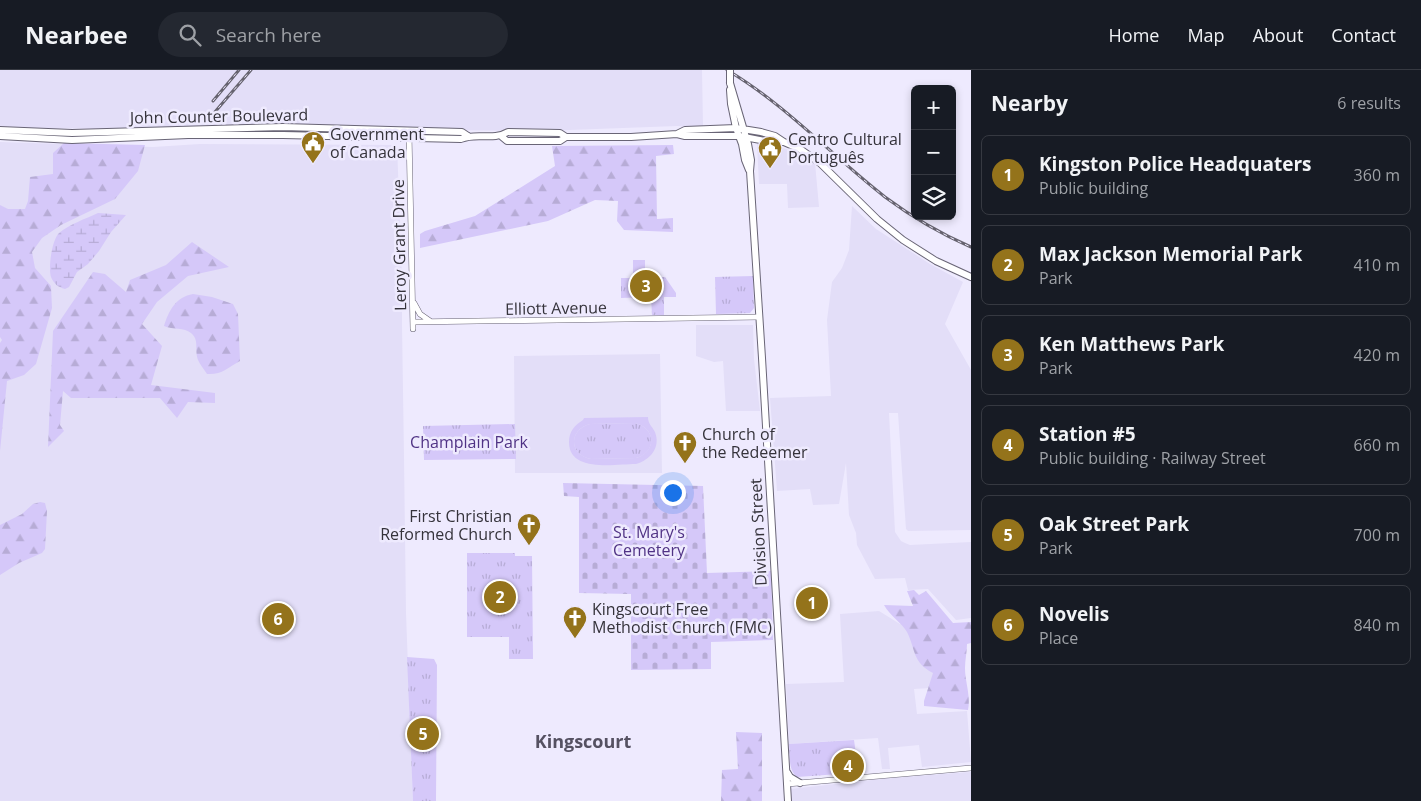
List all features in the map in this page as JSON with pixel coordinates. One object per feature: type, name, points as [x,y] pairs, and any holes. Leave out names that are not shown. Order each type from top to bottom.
[{"type":"main road","name":"Division Street","points":[[730,70],[731,104],[751,160],[750,171],[788,801]]},
{"type":"main road","name":"John Counter Boulevard","points":[[0,130],[72,134],[283,127],[462,132],[468,136]]},
{"type":"main road","points":[[677,134],[686,130],[740,129],[775,136],[800,149],[820,163],[877,219],[903,240],[936,261],[971,277]]},
{"type":"main road","points":[[677,134],[685,136],[743,137],[771,142],[784,142]]},
{"type":"main road","name":"John Counter Boulevard","points":[[0,136],[72,140],[188,135],[462,139],[468,136],[501,136],[507,140],[560,141],[566,137],[631,137],[677,134]]},
{"type":"main road","points":[[786,771],[790,777],[800,783]]},
{"type":"street","name":"Leroy Grant Drive","points":[[409,130],[413,328]]},
{"type":"street","points":[[413,296],[416,308],[420,314],[432,322]]},
{"type":"street","name":"Elliott Avenue","points":[[413,322],[759,317]]},
{"type":"street","points":[[787,784],[971,768]]},
{"type":"shaded area","points":[[0,70],[702,70],[703,127],[677,126],[542,131],[441,130],[293,124],[170,132],[0,126]]},
{"type":"shaded area","points":[[0,142],[153,147],[200,144],[397,145],[402,277],[406,613],[413,801],[0,801]]},
{"type":"shaded area","points":[[760,142],[794,151],[815,163],[819,207],[788,208],[787,184],[759,184],[757,144]]},
{"type":"shaded area","points":[[852,206],[876,229],[930,264],[963,282],[945,324],[971,370],[971,530],[908,531],[906,529],[898,413],[889,413],[895,532],[901,541],[910,545],[971,542],[971,618],[956,620],[928,589],[908,590],[905,578],[875,579],[857,545],[856,533],[849,515],[846,463],[839,504],[813,505],[810,489],[777,491],[770,398],[831,396],[827,320],[832,282],[842,268],[849,250]]},
{"type":"shaded area","points":[[696,325],[753,325],[754,359],[760,411],[726,411],[723,361],[714,362],[696,356]]},
{"type":"shaded area","points":[[660,354],[662,473],[515,473],[514,356]]},
{"type":"shaded area","points":[[879,611],[900,624],[958,624],[963,686],[914,689],[917,714],[967,711],[971,762],[922,767],[919,745],[888,748],[890,769],[882,769],[878,738],[789,744],[786,684],[844,682],[840,614]]},
{"type":"shaded area","points":[[971,772],[971,801],[791,801],[790,789],[890,778]]},
{"type":"green space","points":[[64,143],[145,145],[138,171],[115,199],[61,225],[42,238],[32,252],[35,268],[51,286],[52,308],[36,364],[24,375],[7,381],[0,451],[0,343],[2,340],[0,337],[0,205],[8,209],[25,209],[28,201],[30,177],[53,174],[53,153]]},
{"type":"green space","points":[[673,145],[674,154],[656,156],[657,219],[673,218],[673,232],[624,230],[617,221],[618,201],[595,200],[548,221],[420,248],[420,234],[475,216],[555,166],[552,146]]},
{"type":"green space","points":[[98,213],[126,215],[88,264],[77,272],[69,287],[65,289],[56,285],[50,273],[54,241],[59,233],[68,227]]},
{"type":"green space","points":[[192,242],[229,267],[188,276],[157,302],[142,324],[162,346],[151,385],[215,393],[215,403],[188,402],[177,418],[160,398],[71,398],[63,391],[60,425],[64,431],[48,447],[53,331],[93,272],[105,274],[126,292],[130,280],[166,265]]},
{"type":"green space","points":[[633,260],[645,260],[645,278],[665,277],[676,293],[676,297],[664,297],[664,315],[652,315],[651,297],[621,298],[621,278],[633,278]]},
{"type":"green space","points":[[753,276],[754,308],[750,313],[716,314],[715,277]]},
{"type":"green space","points":[[193,294],[212,297],[233,304],[238,314],[240,361],[221,372],[207,374],[198,360],[196,342],[191,333],[164,326],[174,305],[182,298]]},
{"type":"green space","points":[[648,417],[655,432],[657,443],[653,452],[646,460],[636,464],[595,465],[585,463],[577,459],[571,452],[569,442],[573,429],[584,418]],"holes":[[[635,423],[642,426],[650,435],[650,446],[648,451],[636,458],[591,459],[578,453],[575,448],[574,442],[578,431],[590,424]]]},
{"type":"green space","points":[[635,423],[647,430],[651,440],[648,451],[636,458],[591,459],[578,453],[575,448],[574,442],[578,431],[590,424]]},
{"type":"green space","name":"Champlain Park","points":[[515,424],[516,459],[424,460],[423,426]]},
{"type":"green space","name":"St. Mary's Cemetery","points":[[563,483],[703,486],[707,573],[771,571],[773,640],[711,642],[711,669],[631,670],[631,594],[579,593],[579,497],[564,496]]},
{"type":"green space","points":[[45,503],[47,511],[45,549],[42,553],[19,563],[0,575],[0,525],[22,514],[33,504]]},
{"type":"green space","points":[[467,553],[515,553],[515,556],[532,556],[533,659],[509,659],[509,637],[467,637]]},
{"type":"green space","points":[[914,590],[919,595],[926,591],[953,623],[971,622],[971,643],[967,644],[965,665],[969,700],[968,710],[924,706],[933,673],[926,669],[918,660],[907,632],[884,605],[913,606],[907,591]]},
{"type":"green space","points":[[407,657],[434,659],[437,665],[436,801],[413,801]]},
{"type":"green space","points":[[736,732],[762,733],[762,801],[721,801],[722,770],[738,769]]},
{"type":"green space","points":[[854,740],[856,754],[837,757],[839,774],[797,777],[794,774],[790,762],[789,744]]},
{"type":"railway","points":[[213,101],[239,70]]},
{"type":"railway","points":[[208,120],[251,70]]},
{"type":"railway","points":[[727,70],[789,114],[885,197],[927,225],[971,247]]},
{"type":"place","name":"Government of Canada","points":[[313,164]]},
{"type":"place","name":"Centro Cultural Português","points":[[770,169]]},
{"type":"place","name":"Ken Matthews Park","points":[[646,286]]},
{"type":"place","name":"Church of the Redeemer","points":[[685,464]]},
{"type":"place","name":"First Christian Reformed Church","points":[[529,546]]},
{"type":"place","name":"Max Jackson Memorial Park","points":[[500,597]]},
{"type":"place","name":"Kingston Police Headquaters","points":[[812,603]]},
{"type":"place","name":"Novelis","points":[[278,619]]},
{"type":"place","name":"Kingscourt Free Methodist Church (FMC)","points":[[575,639]]},
{"type":"place","name":"Oak Street Park","points":[[423,734]]},
{"type":"place","name":"Station #5","points":[[848,766]]},
{"type":"district","name":"Kingscourt","points":[[583,742]]}]
